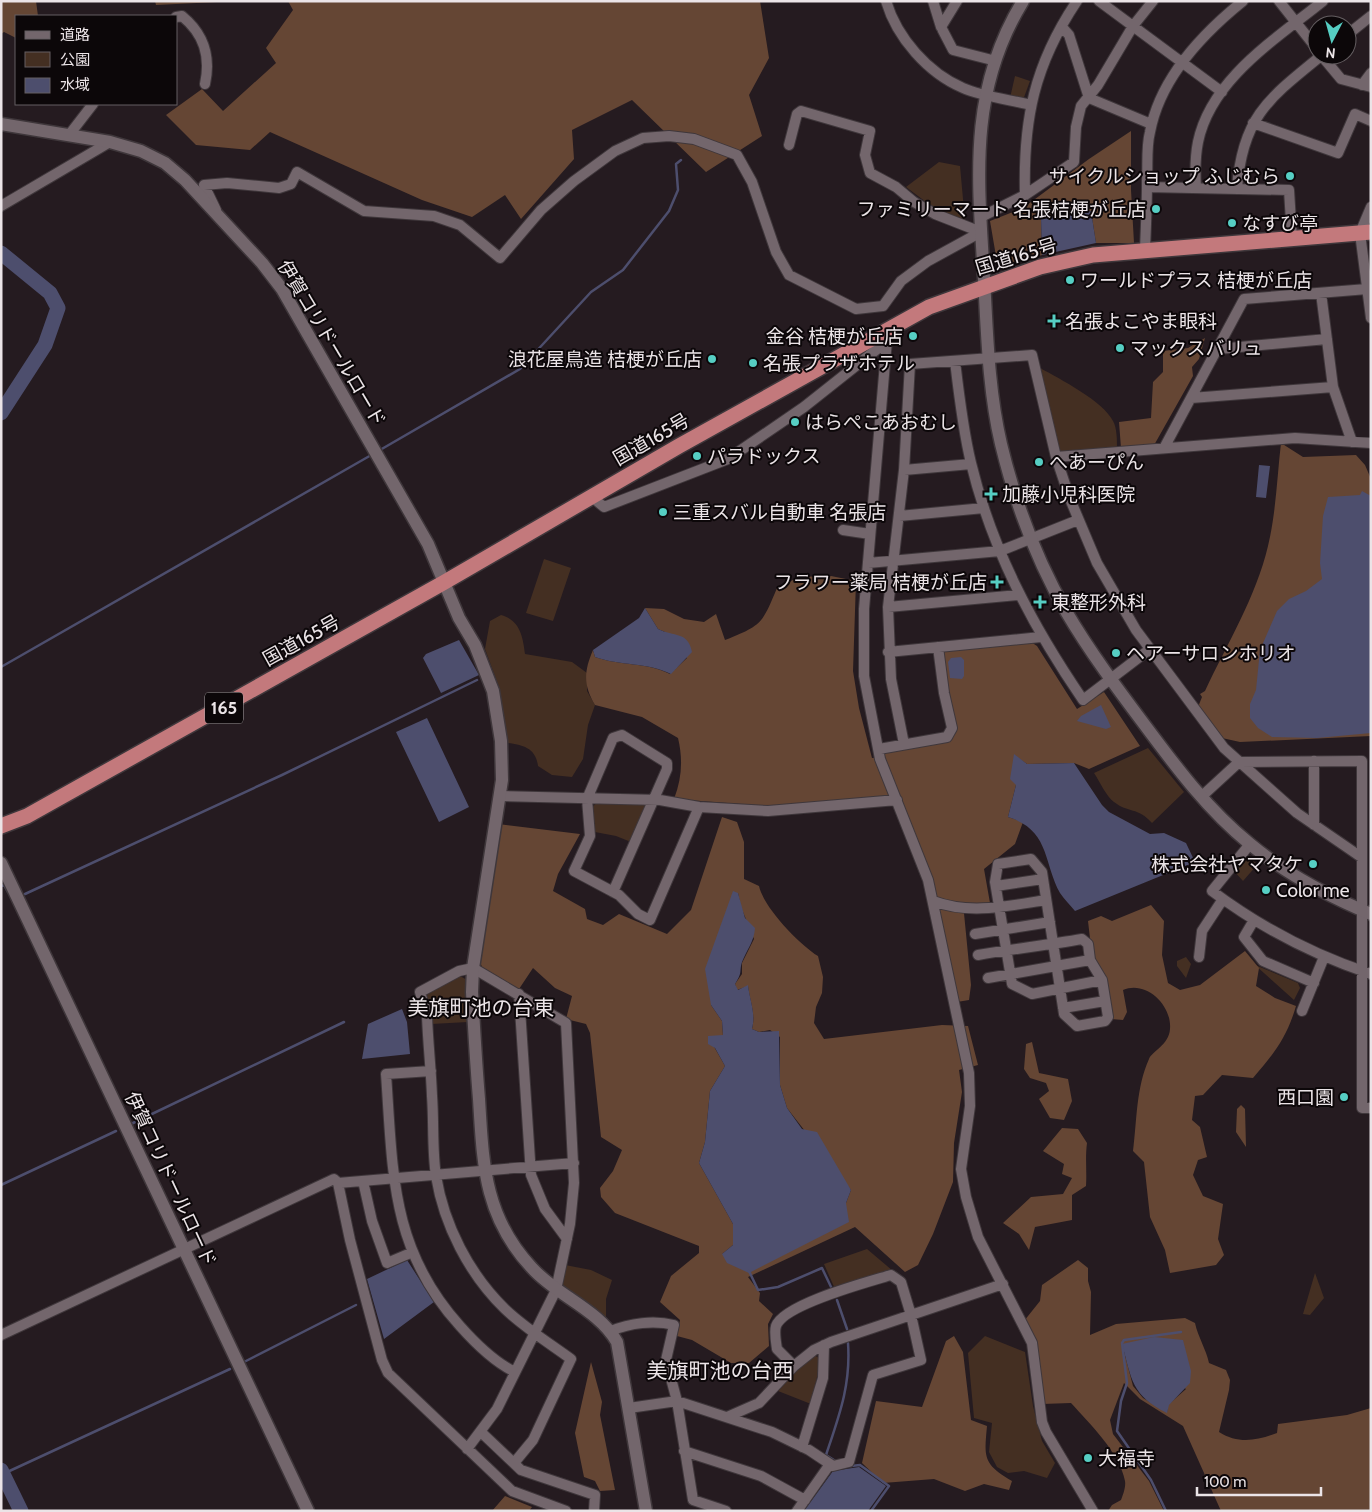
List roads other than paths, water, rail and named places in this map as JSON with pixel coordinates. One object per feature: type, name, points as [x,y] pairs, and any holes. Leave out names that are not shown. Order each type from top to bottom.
[{"type":"highway","name":"国道165号","points":[[1,826],[27,816],[443,583],[521,536],[887,335],[929,307],[984,286],[1040,268],[1093,255],[1145,249],[1366,232]]},
{"type":"street","points":[[886,1],[889,12],[903,36],[918,56],[939,74],[964,88],[1031,105]]},
{"type":"street","points":[[933,1],[941,27],[953,50],[996,61]]},
{"type":"street","points":[[941,27],[957,1]]},
{"type":"street","points":[[1023,1],[996,61],[986,94],[978,152],[988,358],[1000,440],[1013,486],[1032,538],[1067,613],[1111,679],[1201,797],[1250,844],[1298,878],[1366,912]]},
{"type":"street","points":[[1025,195],[1024,150],[1031,105],[1043,66],[1077,1]]},
{"type":"street","points":[[1098,1],[1222,92]]},
{"type":"street","points":[[981,218],[1025,195],[1074,162],[1076,127],[1081,106],[1089,98],[1132,26],[1153,1]]},
{"type":"street","points":[[1145,249],[1148,142],[1151,124],[1160,100],[1182,63],[1216,24],[1243,1]]},
{"type":"street","points":[[1279,1],[1307,37]]},
{"type":"street","points":[[1196,188],[1196,151],[1200,132],[1212,107],[1222,92],[1253,57],[1323,1]]},
{"type":"street","points":[[178,17],[182,16],[195,26],[206,54],[208,68],[205,84]]},
{"type":"street","points":[[1357,27],[1371,16]]},
{"type":"street","points":[[1062,27],[1069,35],[1089,98],[1151,124]]},
{"type":"street","points":[[1238,189],[1242,152],[1253,123],[1272,97],[1310,65]]},
{"type":"street","points":[[1330,65],[1342,79],[1367,86],[1371,73]]},
{"type":"street","points":[[69,136],[92,105]]},
{"type":"street","points":[[789,145],[797,114],[802,111],[870,131],[865,156],[870,173],[896,187],[914,202],[935,214],[981,232]]},
{"type":"street","points":[[1253,123],[1338,153],[1355,114],[1371,121]]},
{"type":"street","name":"伊賀コリドールロード","points":[[1,124],[110,142],[141,151],[165,163],[185,180],[262,263],[282,289],[428,544],[459,618],[475,645],[493,691],[501,741],[500,796],[472,968],[484,1170],[495,1209],[513,1246],[531,1267],[556,1290],[611,1331]]},
{"type":"street","points":[[220,218],[204,185],[227,183],[278,188],[291,184],[297,172],[364,211],[434,216],[460,225],[500,258],[541,210],[600,161],[615,151],[643,138],[669,136],[694,139],[737,155],[752,182],[776,252],[789,275],[856,309],[884,306],[900,281],[928,261],[981,232]]},
{"type":"street","points":[[1,206],[110,142]]},
{"type":"street","points":[[1147,187],[1288,190],[1292,238]]},
{"type":"street","points":[[1371,207],[1366,232],[1366,289],[1370,300],[1371,318]]},
{"type":"street","points":[[1164,448],[1244,299],[1366,289]]},
{"type":"street","points":[[1321,293],[1333,387],[1352,442]]},
{"type":"street","points":[[887,335],[869,482],[870,534],[862,653],[864,676],[883,766],[928,880],[969,1073],[970,1106],[962,1155],[962,1176],[976,1232],[1032,1343],[1042,1422],[1093,1511]]},
{"type":"street","points":[[592,497],[604,506],[728,459],[818,396],[887,335]]},
{"type":"street","points":[[1218,349],[1327,339]]},
{"type":"street","points":[[904,744],[894,699],[888,652],[888,607],[904,470],[910,364],[1032,355],[1056,457],[1078,520],[1109,586],[1150,650],[1224,748],[1266,788],[1314,825],[1362,857]]},
{"type":"street","points":[[955,361],[971,464],[984,508],[1000,551],[1019,595],[1041,637],[1083,700],[1150,650]]},
{"type":"street","points":[[1191,398],[1333,387]]},
{"type":"street","points":[[1056,457],[1295,438],[1371,443]]},
{"type":"street","points":[[904,470],[971,464]]},
{"type":"street","points":[[899,516],[984,508]]},
{"type":"street","points":[[868,563],[1000,551],[1078,520]]},
{"type":"street","points":[[843,530],[870,534]]},
{"type":"street","points":[[888,607],[1019,595]]},
{"type":"street","points":[[888,652],[1041,637]]},
{"type":"street","points":[[879,749],[947,737],[952,728],[944,693],[938,647]]},
{"type":"street","points":[[613,892],[667,769],[667,763],[622,735],[613,738],[587,799],[590,836],[574,871],[613,892],[638,914],[650,920],[699,807]]},
{"type":"street","points":[[1314,761],[1314,825]]},
{"type":"street","points":[[1201,797],[1239,762],[1362,761],[1362,857],[1366,912],[1362,1108],[1371,1108]]},
{"type":"street","points":[[500,796],[654,800],[699,807],[768,810],[897,800]]},
{"type":"street","points":[[1250,844],[1212,891],[1254,920],[1324,957],[1366,973]]},
{"type":"street","points":[[978,955],[1006,950],[1054,943],[1082,939],[1088,944],[1090,960],[1102,980],[1108,1017],[1105,1021],[1076,1026],[1064,1014],[1059,988],[1056,967],[1054,943],[1042,872],[1031,859],[998,864],[996,886],[1002,930],[1006,950],[1012,984],[1032,994],[1059,988],[1102,980]]},
{"type":"street","name":"伊賀コリドールロード","points":[[1,863],[5,880],[308,1511]]},
{"type":"street","points":[[996,886],[1043,879]]},
{"type":"street","points":[[1199,957],[1202,931],[1223,899]]},
{"type":"street","points":[[933,901],[954,909],[966,907],[985,910],[1046,900]]},
{"type":"street","points":[[1254,920],[1244,937],[1263,961],[1314,983]]},
{"type":"street","points":[[974,934],[1050,922]]},
{"type":"street","points":[[1302,1010],[1324,957]]},
{"type":"street","points":[[988,978],[1090,960]]},
{"type":"street","points":[[466,1449],[497,1409],[535,1334],[556,1290],[573,1205],[574,1163],[566,1022],[472,968],[459,971],[420,992],[427,1016],[436,1174],[450,1226],[462,1252],[481,1282],[505,1309],[535,1334],[571,1359],[533,1440],[514,1462]]},
{"type":"street","points":[[519,994],[530,1166],[534,1183],[545,1209],[567,1239]]},
{"type":"street","points":[[1063,1008],[1105,1002]]},
{"type":"street","points":[[431,1071],[386,1074],[393,1178],[399,1214],[421,1272],[450,1315],[472,1339],[504,1367],[515,1372]]},
{"type":"street","points":[[338,1183],[574,1163]]},
{"type":"street","points":[[1,1335],[183,1248],[334,1179],[338,1183],[350,1240],[382,1360],[388,1373],[512,1491],[566,1511]]},
{"type":"street","points":[[363,1181],[372,1221],[387,1263],[413,1252]]},
{"type":"street","points":[[629,1408],[676,1401],[772,1432],[802,1446],[831,1465],[849,1462],[873,1375],[921,1360],[901,1282],[891,1275],[809,1302],[780,1320],[775,1327],[777,1349],[794,1366]]},
{"type":"street","points":[[727,1417],[745,1410],[768,1396],[794,1366],[824,1345],[1003,1284]]},
{"type":"street","points":[[646,1511],[619,1346],[611,1331],[622,1326],[663,1322],[674,1325],[666,1360],[676,1401],[693,1500],[726,1511]]},
{"type":"street","points":[[802,1446],[823,1378],[824,1345]]},
{"type":"street","points":[[480,1432],[521,1470],[595,1495],[594,1511]]},
{"type":"street","points":[[684,1451],[761,1476],[805,1500]]},
{"type":"street","points":[[797,1511],[831,1465]]},
{"type":"water","points":[[1091,211],[1096,243],[1042,255],[1041,218]]},
{"type":"water","points":[[1259,465],[1270,466],[1266,498],[1256,497]]},
{"type":"water","points":[[1362,491],[1371,496],[1371,733],[1317,738],[1272,737],[1258,728],[1250,718],[1250,704],[1256,690],[1260,650],[1277,611],[1289,599],[1306,591],[1322,579],[1320,563],[1323,516],[1328,497],[1360,495]]},
{"type":"water","points":[[645,608],[658,629],[684,638],[690,645],[692,652],[671,674],[662,670],[595,657],[593,650],[639,618]]},
{"type":"water","points":[[459,640],[479,675],[441,693],[423,658],[426,654]]},
{"type":"water","points":[[961,657],[964,660],[964,676],[962,679],[950,678],[948,662],[951,658]]},
{"type":"water","points":[[1101,705],[1111,727],[1106,729],[1077,721],[1081,716]]},
{"type":"water","points":[[427,718],[469,807],[439,822],[396,732]]},
{"type":"water","points":[[1014,754],[1027,764],[1074,763],[1102,805],[1109,812],[1150,834],[1164,833],[1186,843],[1195,862],[1075,911],[1060,893],[1038,839],[1022,823],[1008,817],[1016,785],[1010,779]]},
{"type":"water","points":[[733,891],[738,893],[745,918],[755,928],[735,984],[738,990],[748,985],[753,1013],[752,1029],[759,1032],[779,1031],[780,1085],[787,1108],[802,1129],[817,1132],[851,1190],[846,1203],[849,1222],[749,1273],[727,1263],[722,1254],[733,1245],[733,1224],[699,1163],[705,1142],[710,1091],[725,1066],[715,1048],[708,1044],[708,1036],[723,1035],[722,1021],[711,1005],[705,969]]},
{"type":"water","points":[[402,1009],[407,1022],[410,1054],[362,1059],[368,1024]]},
{"type":"water","points":[[407,1260],[434,1302],[384,1339],[367,1279]]},
{"type":"water","points":[[1154,1337],[1183,1340],[1191,1371],[1190,1383],[1169,1405],[1167,1413],[1146,1400],[1140,1393],[1131,1377],[1122,1344]]},
{"type":"water","points":[[859,1467],[886,1486],[868,1511],[804,1511],[833,1471]]},
{"type":"waterway","points":[[380,450],[520,369],[591,292],[623,270],[669,211],[678,190],[676,164],[681,160]]},
{"type":"waterway","points":[[1,253],[50,293],[58,308],[45,345],[1,413]]},
{"type":"waterway","points":[[1,667],[373,454]]},
{"type":"waterway","points":[[25,894],[282,775],[477,680]]},
{"type":"waterway","points":[[1,886],[4,885],[8,892]]},
{"type":"waterway","points":[[131,1124],[344,1022]]},
{"type":"waterway","points":[[1,1185],[116,1131]]},
{"type":"waterway","points":[[749,1271],[758,1290],[778,1287],[822,1268],[832,1289]]},
{"type":"waterway","points":[[837,1300],[847,1329]]},
{"type":"waterway","points":[[244,1362],[356,1305]]},
{"type":"waterway","points":[[1166,1511],[1151,1480],[1117,1431],[1121,1401],[1127,1383],[1122,1343],[1124,1340],[1181,1332]]},
{"type":"waterway","points":[[837,1462],[826,1455],[846,1387],[848,1343]]},
{"type":"waterway","points":[[3,1474],[230,1369]]},
{"type":"waterway","points":[[851,1466],[860,1465],[889,1486],[871,1511]]},
{"type":"waterway","points":[[1,1470],[21,1511]]},
{"type":"place","name":"サイクルショップ ふじむら","points":[[1290,176]]},
{"type":"place","name":"ファミリーマート 名張桔梗が丘店","points":[[1156,209]]},
{"type":"place","name":"なすび亭","points":[[1232,223]]},
{"type":"place","name":"ワールドプラス 桔梗が丘店","points":[[1070,280]]},
{"type":"place","name":"名張よこやま眼科","points":[[1054,321]]},
{"type":"place","name":"金谷 桔梗が丘店","points":[[913,336]]},
{"type":"place","name":"マックスバリュ","points":[[1120,348]]},
{"type":"place","name":"浪花屋鳥造 桔梗が丘店","points":[[712,359]]},
{"type":"place","name":"名張プラザホテル","points":[[753,363]]},
{"type":"place","name":"はらぺこあおむし","points":[[795,422]]},
{"type":"place","name":"パラドックス","points":[[697,456]]},
{"type":"place","name":"へあーぴん","points":[[1039,462]]},
{"type":"place","name":"加藤小児科医院","points":[[991,494]]},
{"type":"place","name":"三重スバル自動車 名張店","points":[[663,512]]},
{"type":"place","name":"フラワー薬局 桔梗が丘店","points":[[997,582]]},
{"type":"place","name":"東整形外科","points":[[1040,602]]},
{"type":"place","name":"ヘアーサロンホリオ","points":[[1116,653]]},
{"type":"place","name":"株式会社ヤマタケ","points":[[1313,864]]},
{"type":"place","name":"Color me","points":[[1266,890]]},
{"type":"place","name":"西口園","points":[[1344,1097]]},
{"type":"place","name":"大福寺","points":[[1088,1458]]},
{"type":"district","name":"美旗町池の台東","points":[[481,1008]]},
{"type":"district","name":"美旗町池の台西","points":[[720,1371]]}]
